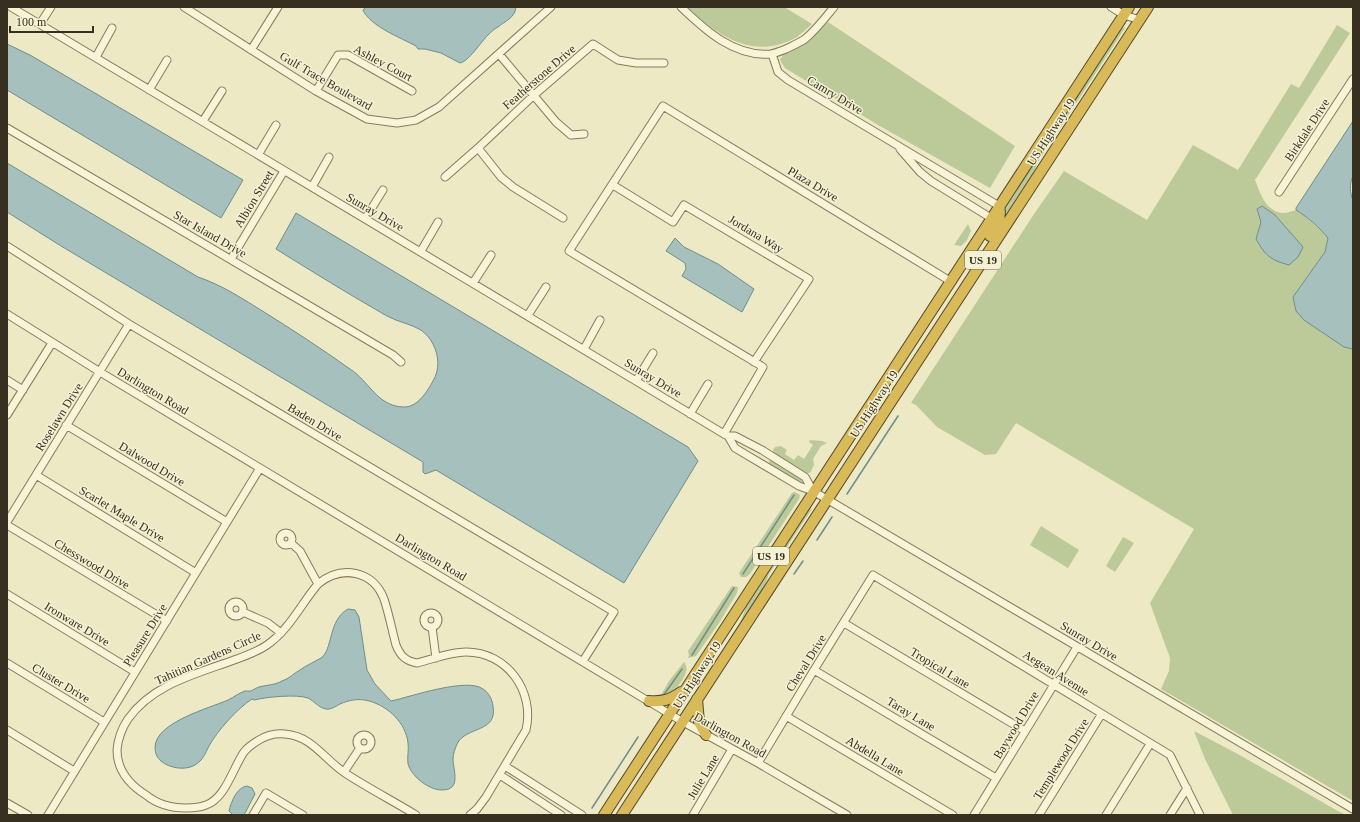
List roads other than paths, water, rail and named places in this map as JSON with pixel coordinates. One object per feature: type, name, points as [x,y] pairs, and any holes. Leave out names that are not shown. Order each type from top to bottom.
[{"type":"highway","name":"US Highway 19","points":[[622,815],[1148,7]]},
{"type":"highway","name":"US Highway 19","points":[[604,815],[685,688],[1127,10]]},
{"type":"highway","points":[[949,311],[958,286],[999,222],[1001,213],[999,206]]},
{"type":"highway","points":[[649,701],[660,702],[671,699],[685,688]]},
{"type":"highway","points":[[697,699],[699,722],[706,735]]},
{"type":"street","name":"Sunray Drive","points":[[10,7],[528,315],[690,414],[726,435],[735,436],[784,463],[805,477],[813,491]]},
{"type":"street","points":[[40,24],[51,7]]},
{"type":"street","name":"Gulf Trace Boulevard","points":[[184,7],[316,91],[367,119],[397,123],[416,120],[439,107],[550,7]]},
{"type":"street","points":[[251,50],[277,7]]},
{"type":"street","points":[[681,7],[707,31],[732,46],[755,53],[772,54],[795,45],[805,39],[834,7]]},
{"type":"street","points":[[1111,7],[1127,10],[1140,20]]},
{"type":"street","points":[[96,57],[112,28]]},
{"type":"street","name":"Featherstone Drive","points":[[445,177],[534,95],[593,44],[618,60],[636,63],[664,63]]},
{"type":"street","points":[[499,54],[556,122],[571,135],[584,134]]},
{"type":"street","name":"Camry Drive","points":[[772,54],[776,69],[780,74],[999,206]]},
{"type":"street","name":"Ashley Court","points":[[316,91],[338,55],[348,55],[412,91]]},
{"type":"street","points":[[149,90],[167,60]]},
{"type":"street","name":"Birkdale Drive","points":[[1279,192],[1353,79]]},
{"type":"street","points":[[203,122],[222,91]]},
{"type":"street","name":"Plaza Drive","points":[[613,185],[663,106],[950,281]]},
{"type":"street","points":[[258,155],[276,125]]},
{"type":"street","name":"Star Island Drive","points":[[7,128],[387,351],[400,362]]},
{"type":"street","name":"Camry Drive","points":[[898,146],[920,172],[931,181],[991,218]]},
{"type":"street","points":[[478,148],[501,177],[513,187],[563,218]]},
{"type":"street","points":[[312,187],[329,158]]},
{"type":"street","name":"Albion Street","points":[[231,259],[284,171]]},
{"type":"street","points":[[613,185],[569,251],[763,367],[726,435]]},
{"type":"street","name":"Jordana Way","points":[[613,185],[673,222],[684,204],[809,279],[754,362]]},
{"type":"street","points":[[365,219],[383,190]]},
{"type":"street","points":[[421,251],[438,222]]},
{"type":"street","name":"Baden Drive","points":[[7,246],[129,324],[614,612],[583,661]]},
{"type":"street","points":[[473,283],[491,255]]},
{"type":"street","points":[[528,315],[546,288]]},
{"type":"street","name":"Darlington Road","points":[[7,314],[100,372],[683,722],[758,763],[847,815]]},
{"type":"street","points":[[584,349],[600,320]]},
{"type":"street","name":"Roselawn Drive","points":[[7,522],[129,324]]},
{"type":"street","points":[[7,416],[52,343]]},
{"type":"street","points":[[636,381],[653,353]]},
{"type":"street","points":[[7,380],[23,390]]},
{"type":"street","points":[[690,414],[708,384]]},
{"type":"street","name":"Dalwood Drive","points":[[66,425],[227,522]]},
{"type":"street","name":"Sunray Drive","points":[[726,435],[735,448],[799,486],[813,491],[1353,809]]},
{"type":"street","name":"Pleasure Drive","points":[[48,815],[260,468]]},
{"type":"street","name":"Scarlet Maple Drive","points":[[36,475],[196,572]]},
{"type":"street","name":"Chesswood Drive","points":[[7,525],[167,621]]},
{"type":"street","points":[[291,543],[300,551],[318,584]]},
{"type":"street","name":"Tahitian Gardens Circle","points":[[416,815],[344,772],[306,740],[283,734],[273,734],[264,737],[249,747],[239,761],[222,791],[214,800],[206,805],[181,808],[163,804],[139,791],[124,775],[117,754],[119,737],[126,722],[141,704],[156,692],[179,680],[261,649],[281,634],[318,584],[328,577],[344,572],[356,573],[367,578],[379,590],[384,600],[396,645],[401,656],[408,661],[417,663],[466,652],[485,655],[507,668],[522,685],[529,714],[528,724],[524,736],[477,809],[470,815]]},
{"type":"street","name":"Cheval Drive","points":[[758,763],[873,575]]},
{"type":"street","name":"Aegean Avenue","points":[[873,575],[1170,756],[1200,815]]},
{"type":"street","name":"Ironware Drive","points":[[7,594],[135,672]]},
{"type":"street","name":"Tahitian Gardens Circle","points":[[242,612],[268,623],[281,634]]},
{"type":"street","name":"Tropical Lane","points":[[844,623],[1025,731]]},
{"type":"street","points":[[432,627],[436,658]]},
{"type":"street","name":"Baywood Drive","points":[[974,815],[1077,647]]},
{"type":"street","name":"Cluster Drive","points":[[7,663],[104,722]]},
{"type":"street","name":"Taray Lane","points":[[814,670],[996,778]]},
{"type":"street","name":"Templewood Drive","points":[[1039,815],[1101,715]]},
{"type":"street","name":"Abdella Lane","points":[[786,716],[953,815]]},
{"type":"street","points":[[7,730],[74,771]]},
{"type":"street","points":[[1106,815],[1150,744]]},
{"type":"street","points":[[344,772],[360,748]]},
{"type":"street","name":"Julie Lane","points":[[693,815],[732,749]]},
{"type":"street","points":[[505,766],[582,815]]},
{"type":"street","points":[[511,783],[517,774]]},
{"type":"street","points":[[500,775],[561,815]]},
{"type":"street","points":[[1170,815],[1187,788]]},
{"type":"street","points":[[253,815],[266,793],[303,815]]},
{"type":"street","points":[[8,804],[28,815]]},
{"type":"water","points":[[366,7],[516,7],[512,17],[491,32],[471,56],[460,63],[441,53],[418,49],[416,46],[386,31],[367,16],[363,10]]},
{"type":"water","points":[[7,44],[30,55],[243,180],[221,218],[7,90]]},
{"type":"water","points":[[1353,121],[1353,176],[1350,188],[1353,201],[1353,349],[1344,347],[1304,320],[1296,311],[1293,297],[1325,252],[1328,238],[1314,223],[1296,210],[1296,208]]},
{"type":"water","points":[[7,163],[198,277],[232,293],[275,319],[357,374],[380,398],[394,406],[408,407],[413,405],[425,394],[431,385],[437,372],[438,362],[437,353],[431,340],[421,330],[387,316],[276,249],[296,213],[688,447],[698,461],[624,583],[436,470],[425,474],[423,472],[423,462],[61,246],[7,212]]},
{"type":"water","points":[[1262,206],[1275,215],[1303,247],[1298,257],[1289,265],[1273,259],[1265,253],[1256,239],[1261,222],[1257,209]]},
{"type":"water","points":[[675,238],[684,247],[718,264],[754,289],[742,312],[682,276],[686,269],[685,263],[666,251]]},
{"type":"water","points":[[348,609],[355,610],[359,617],[367,670],[375,684],[391,701],[438,689],[465,685],[483,689],[490,696],[493,706],[491,721],[461,738],[457,744],[453,757],[455,779],[452,787],[442,790],[432,788],[417,778],[413,774],[408,764],[407,736],[400,722],[383,707],[376,703],[362,700],[347,701],[328,709],[321,707],[308,698],[297,696],[252,699],[240,708],[222,727],[202,759],[195,765],[187,768],[177,768],[164,763],[158,758],[155,747],[158,738],[164,730],[174,723],[185,717],[228,700],[245,691],[251,691],[259,687],[285,680],[321,658],[325,654],[337,620]]},
{"type":"water","points":[[247,786],[252,788],[255,794],[244,815],[233,815],[229,811],[233,799],[240,789]]},
{"type":"waterway","points":[[847,494],[898,416]]},
{"type":"waterway","points":[[743,574],[794,495]]},
{"type":"waterway","points":[[817,540],[832,517]]},
{"type":"waterway","points":[[794,574],[803,561]]},
{"type":"waterway","points":[[692,655],[734,588]]},
{"type":"waterway","points":[[663,696],[682,669]]},
{"type":"waterway","points":[[592,808],[638,737]]}]
